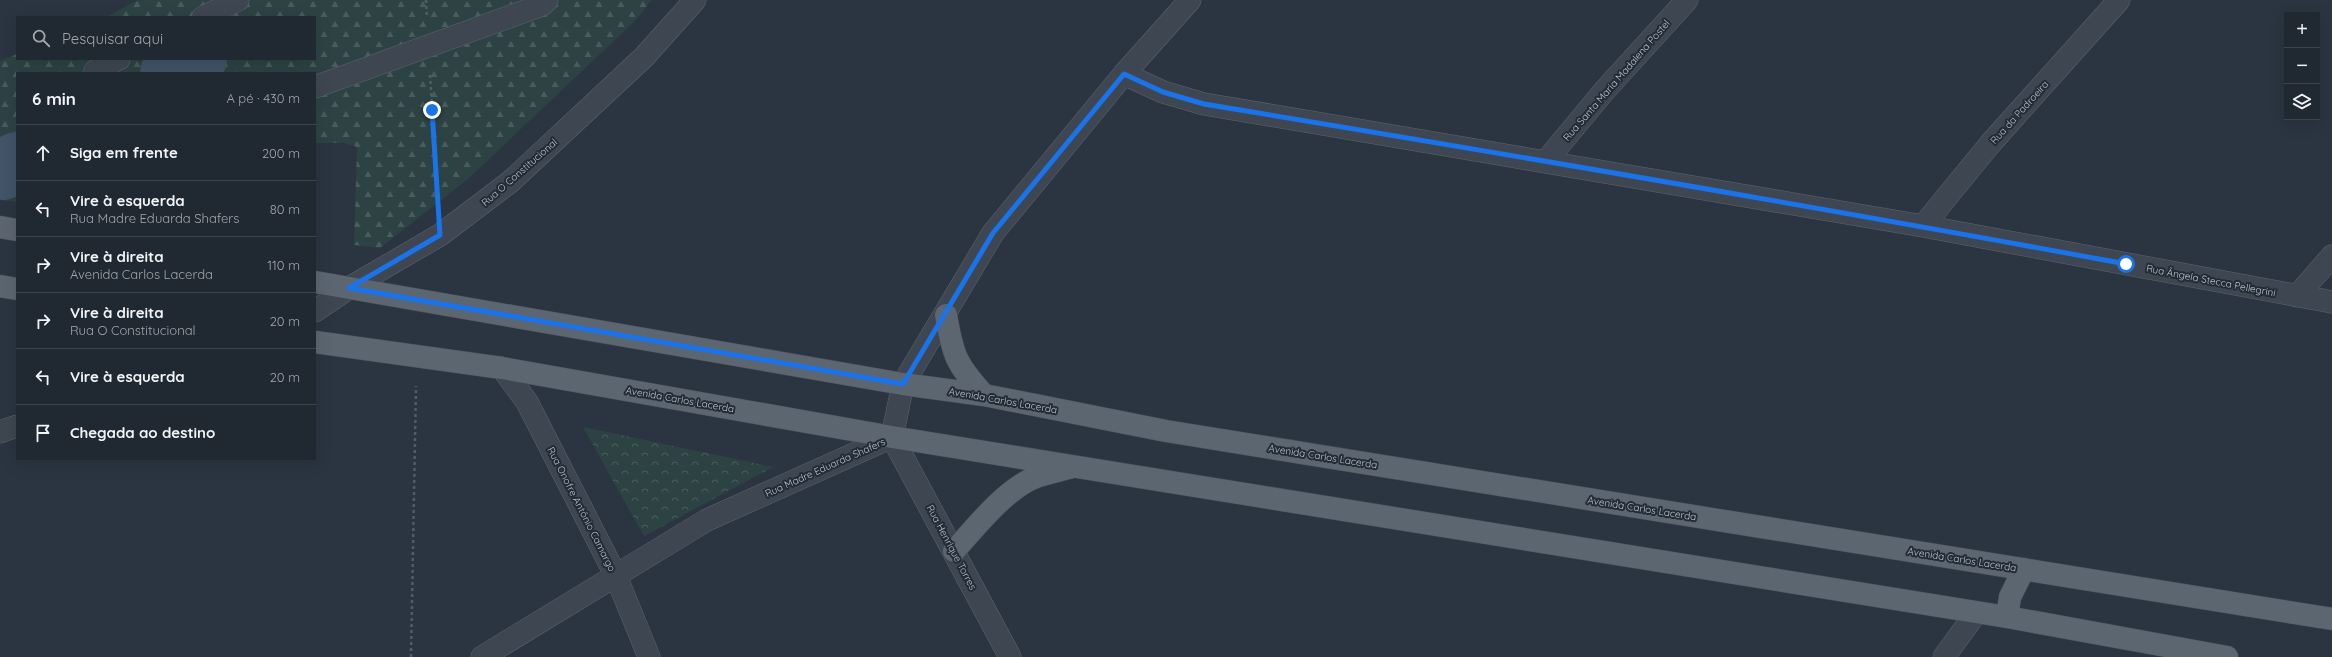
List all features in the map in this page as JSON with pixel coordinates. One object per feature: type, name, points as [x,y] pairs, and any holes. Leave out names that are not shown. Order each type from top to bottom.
[{"type":"main road","points":[[0,227],[16,230]]},
{"type":"main road","name":"Avenida Carlos Lacerda","points":[[316,282],[903,384],[984,395],[1166,431],[2332,619]]},
{"type":"main road","points":[[0,286],[16,289]]},
{"type":"main road","points":[[946,315],[951,348],[962,371],[984,395]]},
{"type":"main road","name":"Avenida Carlos Lacerda","points":[[316,342],[502,368],[892,437],[2007,617],[2227,657]]},
{"type":"main road","points":[[954,551],[990,512],[1012,493],[1035,478],[1076,466]]},
{"type":"main road","points":[[2007,617],[2010,597],[2024,569]]},
{"type":"street","points":[[205,16],[238,0]]},
{"type":"street","points":[[316,87],[542,5],[547,0]]},
{"type":"street","name":"Rua O Constitucional","points":[[316,310],[349,288],[440,235],[510,182],[644,57],[695,0]]},
{"type":"street","name":"Rua Madre Eduarda Shafers","points":[[482,657],[707,520],[892,437],[903,384],[946,315],[993,233],[1124,74],[1190,0]]},
{"type":"street","name":"Rua Santa Maria Madalena Postel","points":[[1546,160],[1605,90],[1686,0]]},
{"type":"street","name":"Rua da Padroeira","points":[[1923,226],[1990,144],[2119,0]]},
{"type":"street","points":[[95,71],[116,60]]},
{"type":"street","name":"Rua Ângela Stecca Pellegrini","points":[[1124,74],[1163,92],[1204,104],[1546,160],[1923,226],[2332,302]]},
{"type":"street","points":[[2297,296],[2332,256]]},
{"type":"street","name":"Rua Onofre Antônio Camargo","points":[[502,368],[527,402],[616,576],[649,657]]},
{"type":"street","points":[[0,432],[16,426]]},
{"type":"street","name":"Rua Henrique Torres","points":[[892,437],[1010,657]]},
{"type":"street","points":[[1944,657],[1976,612]]},
{"type":"path","points":[[426,0],[427,24]]},
{"type":"path","points":[[430,70],[440,235]]},
{"type":"path","points":[[410,657],[416,380]]},
{"type":"green space","points":[[138,0],[651,0],[637,19],[469,178],[380,248],[354,245],[357,147],[344,143],[316,143],[316,72],[16,72],[16,202],[0,200],[0,61],[16,54],[16,60],[316,60],[316,16],[108,16]]},
{"type":"green space","points":[[583,427],[773,467],[644,536]]},
{"type":"waterway","points":[[172,72],[195,60]]},
{"type":"waterway","points":[[3,170],[16,163]]},
{"type":"route","points":[[432,110],[440,235],[349,288],[903,384],[946,315],[993,233],[1124,74],[1163,92],[1204,104],[1562,163],[1923,226],[2126,264]]}]
